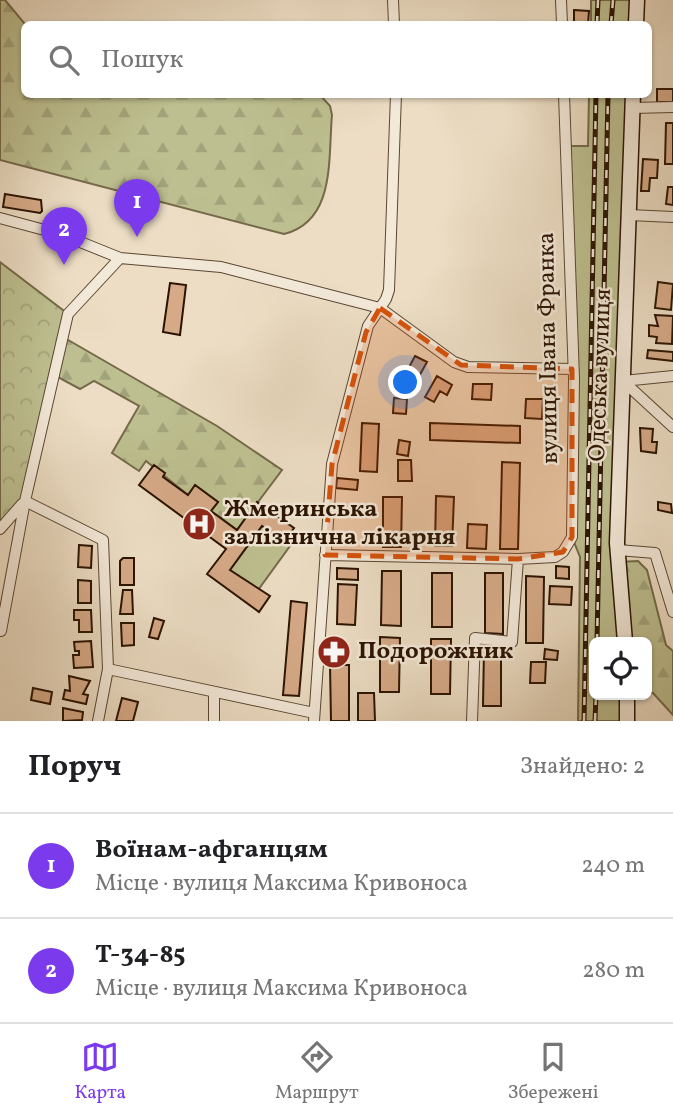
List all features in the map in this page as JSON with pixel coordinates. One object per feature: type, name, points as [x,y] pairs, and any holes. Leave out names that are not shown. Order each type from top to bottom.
[{"type":"main road","points":[[636,21],[637,0]]},
{"type":"main road","name":"Одеська вулиця","points":[[625,637],[618,550],[632,102]]},
{"type":"main road","points":[[626,700],[627,721]]},
{"type":"street","points":[[393,0],[394,21]]},
{"type":"street","points":[[561,0],[562,21]]},
{"type":"street","points":[[108,669],[314,717],[332,464],[366,332],[389,290],[396,98]]},
{"type":"street","name":"вулиця Івана Франка","points":[[325,555],[518,559],[555,557],[563,552],[572,537],[572,369],[564,98]]},
{"type":"street","name":"Одеська вулиця","points":[[632,102],[673,107]]},
{"type":"street","points":[[629,215],[673,217]]},
{"type":"street","points":[[0,218],[63,235],[120,258],[221,267],[380,308],[461,365],[572,369]]},
{"type":"street","points":[[1,631],[25,501],[68,314],[120,258]]},
{"type":"street","points":[[623,381],[673,376]]},
{"type":"street","points":[[623,381],[673,427]]},
{"type":"street","points":[[0,528],[7,524],[25,501]]},
{"type":"street","points":[[25,501],[103,540],[108,669],[98,721]]},
{"type":"street","points":[[618,550],[655,553],[673,612]]},
{"type":"street","points":[[472,721],[475,638],[512,642],[518,559]]},
{"type":"street","points":[[214,693],[214,721]]},
{"type":"highlighted area","points":[[380,308],[461,365],[572,369],[572,537],[563,552],[518,559],[325,555],[332,464],[366,332]]},
{"type":"green space","points":[[0,0],[5,0],[22,21],[21,98],[323,98],[330,106],[332,115],[329,168],[321,202],[313,216],[301,227],[284,234],[0,160]]},
{"type":"green space","points":[[591,0],[637,0],[636,21],[591,21]]},
{"type":"green space","points":[[589,98],[633,98],[617,543],[625,637],[589,637],[589,700],[627,700],[627,721],[578,721],[580,557],[572,537],[566,146],[588,146]]},
{"type":"green space","points":[[0,262],[68,314],[25,501],[0,529]]},
{"type":"green space","points":[[63,337],[217,426],[282,470],[237,530],[211,511],[218,502],[196,486],[188,495],[146,461],[139,471],[112,453],[139,406],[94,381],[80,389],[54,375]]},
{"type":"green space","points":[[262,526],[290,546],[258,590],[230,570]]},
{"type":"green space","points":[[638,561],[647,570],[666,645],[673,651],[673,715],[652,693],[652,637],[625,637],[618,562]]},
{"type":"building","points":[[574,10],[589,11],[588,21],[574,21]]},
{"type":"building","points":[[657,89],[673,89],[673,102],[657,102]]},
{"type":"building","points":[[666,123],[673,123],[673,164],[665,164]]},
{"type":"building","points":[[643,159],[658,160],[657,178],[650,178],[649,191],[641,191]]},
{"type":"building","points":[[668,187],[673,187],[673,205],[666,204]]},
{"type":"building","points":[[5,194],[41,200],[42,211],[40,213],[3,207]]},
{"type":"building","points":[[658,282],[673,284],[671,310],[655,308]]},
{"type":"building","points":[[170,283],[186,285],[180,335],[163,332]]},
{"type":"building","points":[[655,315],[673,316],[672,344],[656,343],[657,337],[649,336],[649,325],[658,326]]},
{"type":"building","points":[[648,350],[673,352],[673,361],[647,358]]},
{"type":"building","points":[[415,356],[427,362],[417,380],[406,373]]},
{"type":"building","points":[[437,376],[452,385],[447,395],[440,391],[434,402],[425,397]]},
{"type":"building","points":[[473,384],[492,384],[491,400],[472,399]]},
{"type":"building","points":[[394,398],[407,399],[406,414],[393,413]]},
{"type":"building","points":[[526,399],[543,399],[542,419],[525,418]]},
{"type":"building","points":[[362,423],[379,424],[377,472],[360,471]]},
{"type":"building","points":[[430,423],[520,426],[520,443],[430,440]]},
{"type":"building","points":[[640,428],[653,429],[652,442],[657,442],[656,453],[641,451]]},
{"type":"building","points":[[399,440],[410,442],[408,456],[397,454]]},
{"type":"building","points":[[398,460],[411,460],[412,481],[398,481]]},
{"type":"building","points":[[502,462],[520,463],[518,549],[500,549]]},
{"type":"building","points":[[154,465],[165,473],[163,477],[188,495],[195,485],[218,502],[211,511],[237,530],[257,502],[294,528],[284,542],[262,526],[230,570],[270,596],[259,612],[207,574],[226,549],[139,485]]},
{"type":"building","points":[[337,478],[358,480],[357,490],[336,488]]},
{"type":"building","points":[[436,496],[454,497],[452,546],[435,546]]},
{"type":"building","points":[[383,497],[402,497],[401,547],[383,547]]},
{"type":"building","points":[[658,502],[671,504],[672,513],[658,510]]},
{"type":"building","points":[[468,524],[487,525],[486,549],[467,548]]},
{"type":"building","points":[[79,545],[92,546],[91,568],[78,567]]},
{"type":"building","points":[[123,558],[134,558],[134,585],[120,585],[120,561]]},
{"type":"building","points":[[556,566],[569,567],[569,579],[556,578]]},
{"type":"building","points":[[337,568],[358,569],[358,580],[337,579]]},
{"type":"building","points":[[382,571],[401,571],[401,626],[381,625]]},
{"type":"building","points":[[432,573],[452,573],[452,627],[432,627]]},
{"type":"building","points":[[485,573],[503,573],[503,634],[485,633]]},
{"type":"building","points":[[526,576],[544,577],[543,643],[526,643]]},
{"type":"building","points":[[78,580],[91,581],[91,603],[78,603]]},
{"type":"building","points":[[338,584],[357,585],[355,625],[337,624]]},
{"type":"building","points":[[550,586],[572,587],[571,605],[549,604]]},
{"type":"building","points":[[123,590],[132,590],[133,614],[120,614]]},
{"type":"building","points":[[291,601],[307,603],[299,696],[283,695]]},
{"type":"building","points":[[74,610],[91,610],[92,632],[79,632],[79,620],[74,620]]},
{"type":"building","points":[[154,618],[164,621],[158,639],[149,637]]},
{"type":"building","points":[[121,623],[134,623],[134,645],[122,646]]},
{"type":"building","points":[[380,637],[400,638],[399,692],[380,692]]},
{"type":"building","points":[[431,639],[451,639],[450,694],[431,694]]},
{"type":"building","points":[[91,641],[93,667],[74,668],[73,655],[79,655],[79,651],[75,651],[74,642]]},
{"type":"building","points":[[484,648],[501,649],[501,706],[483,706]]},
{"type":"building","points":[[545,649],[558,651],[557,660],[544,659]]},
{"type":"building","points":[[531,662],[546,662],[545,683],[530,683]]},
{"type":"building","points":[[330,665],[349,665],[349,721],[331,721]]},
{"type":"building","points":[[69,676],[90,681],[83,694],[88,695],[86,704],[63,699],[65,690],[70,691]]},
{"type":"building","points":[[33,688],[52,692],[50,704],[31,700]]},
{"type":"building","points":[[358,693],[374,693],[375,721],[358,721]]},
{"type":"building","points":[[122,698],[138,702],[133,721],[116,721]]},
{"type":"building","points":[[63,708],[83,712],[82,720],[63,721]]},
{"type":"railway","points":[[597,21],[598,0]]},
{"type":"railway","points":[[611,21],[613,0]]},
{"type":"railway","points":[[584,721],[596,98]]},
{"type":"railway","points":[[597,637],[608,98]]},
{"type":"railway","points":[[595,721],[596,700]]},
{"type":"place","name":"Воїнам-афганцям","points":[[137,237]]},
{"type":"place","name":"Т-34-85","points":[[64,265]]},
{"type":"place","name":"Жмеринська залізнична лікарня","points":[[199,524]]},
{"type":"place","name":"Подорожник","points":[[334,652]]}]
